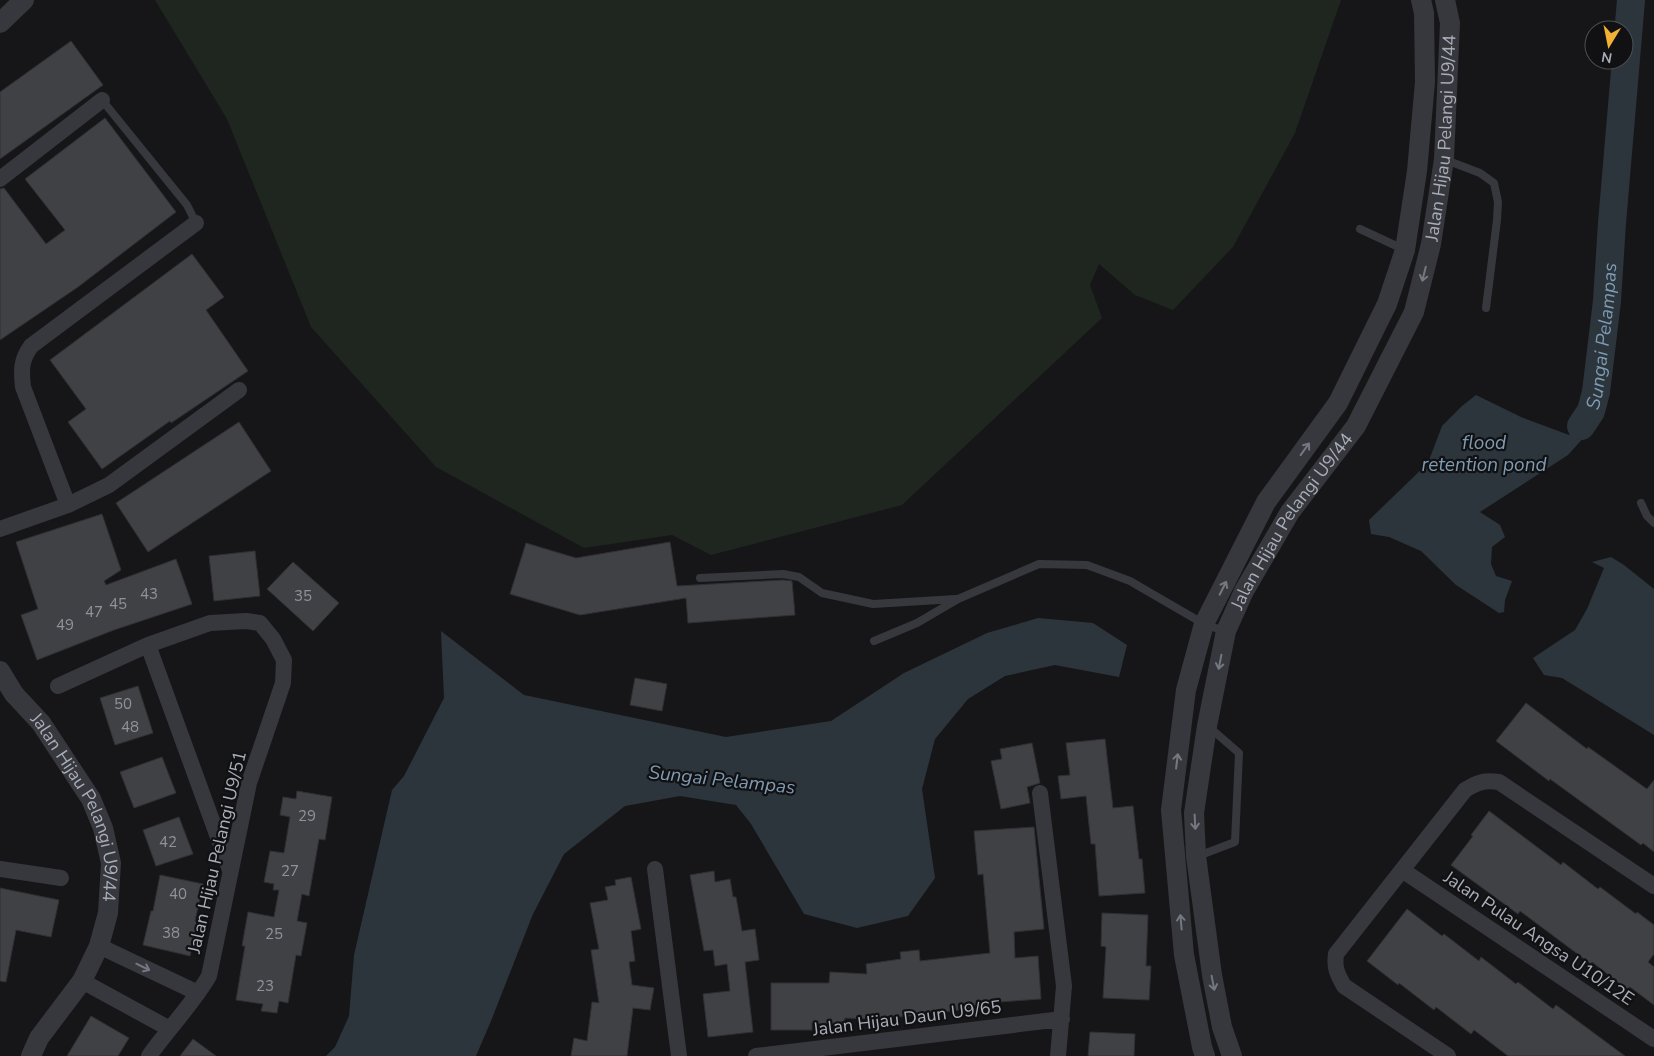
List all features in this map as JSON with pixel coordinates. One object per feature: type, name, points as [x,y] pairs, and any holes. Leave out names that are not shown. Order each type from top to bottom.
[{"type":"street","points":[[0,23],[24,0]]},
{"type":"street","name":"Jalan Hijau Pelangi U9/44","points":[[1205,1056],[1184,955],[1171,810],[1186,690],[1204,624],[1266,502],[1338,403],[1387,304],[1405,250],[1417,171],[1425,82],[1424,13],[1421,0]]},
{"type":"street","name":"Jalan Hijau Pelangi U9/44","points":[[1232,1056],[1222,1027],[1212,975],[1196,856],[1194,813],[1226,631],[1244,591],[1290,512],[1356,426],[1414,312],[1431,244],[1444,160],[1450,23],[1445,0]]},
{"type":"street","points":[[0,179],[102,100]]},
{"type":"street","points":[[68,505],[23,387],[21,373],[24,356],[31,346],[196,223]]},
{"type":"street","points":[[0,529],[68,505],[109,485],[239,390]]},
{"type":"street","name":"Jalan Hijau Pelangi U9/51","points":[[58,686],[148,645],[210,623],[246,621],[260,623],[273,639],[284,660],[283,683],[249,783],[209,976],[198,993],[168,1028],[149,1056]]},
{"type":"street","points":[[148,645],[230,870]]},
{"type":"street","name":"Jalan Hijau Pelangi U9/44","points":[[0,671],[7,696],[41,722],[63,753],[91,799],[103,828],[110,863],[108,913],[100,946],[82,981],[40,1038],[32,1056]]},
{"type":"street","points":[[1448,1056],[1344,986],[1336,974],[1334,964],[1336,954],[1466,790],[1475,784],[1486,781],[1499,782],[1654,886]]},
{"type":"street","points":[[1040,793],[1064,986],[1058,1056]]},
{"type":"street","points":[[655,868],[679,1056]]},
{"type":"street","points":[[0,869],[61,878]]},
{"type":"street","name":"Jalan Pulau Angsa U10/12E","points":[[1402,870],[1654,1039]]},
{"type":"street","points":[[100,946],[198,993]]},
{"type":"street","points":[[82,981],[168,1028]]},
{"type":"street","name":"Jalan Hijau Daun U9/65","points":[[756,1056],[1062,1019]]},
{"type":"lane","points":[[102,100],[187,205],[196,223]]},
{"type":"lane","points":[[1444,160],[1480,173],[1494,183],[1498,202],[1497,220],[1486,308]]},
{"type":"lane","points":[[1360,229],[1405,250]]},
{"type":"lane","points":[[1641,503],[1647,516],[1654,523]]},
{"type":"lane","points":[[874,642],[917,623],[958,599],[1039,564],[1087,565],[1130,581],[1204,624],[1226,631]]},
{"type":"lane","points":[[700,578],[783,574],[798,577],[822,593],[872,604],[958,599]]},
{"type":"lane","points":[[1196,856],[1235,842],[1239,753],[1208,726]]},
{"type":"shaded area","points":[[155,0],[1341,0],[1295,133],[1233,247],[1173,310],[1135,295],[1099,264],[1090,285],[1102,318],[902,505],[711,555],[672,535],[584,548],[436,467],[311,327],[227,119]]},
{"type":"water","name":"flood retention pond","points":[[1590,392],[1603,393],[1586,435],[1568,455],[1480,512],[1500,525],[1505,537],[1492,547],[1491,564],[1496,576],[1512,581],[1505,600],[1504,612],[1499,613],[1456,585],[1421,551],[1389,537],[1371,534],[1369,520],[1428,463],[1442,426],[1476,395],[1521,417],[1569,435],[1579,419]]},
{"type":"water","points":[[1611,557],[1654,589],[1654,735],[1562,678],[1544,675],[1533,658],[1575,630],[1587,609],[1604,568],[1592,562]]},
{"type":"water","points":[[1038,618],[1093,623],[1127,645],[1119,677],[1055,665],[1005,676],[968,699],[935,739],[922,789],[935,878],[908,916],[857,928],[804,914],[751,824],[736,805],[680,796],[625,806],[564,854],[533,914],[476,1056],[326,1056],[335,1047],[349,1016],[354,955],[392,790],[404,776],[444,698],[441,631],[524,695],[726,737],[831,721],[904,673],[987,633]]},
{"type":"building","points":[[71,41],[103,85],[0,159],[0,92]]},
{"type":"building","points":[[105,118],[176,212],[78,287],[0,340],[0,189],[4,188],[46,244],[65,230],[25,179]]},
{"type":"building","points":[[192,254],[224,297],[206,310],[248,371],[171,423],[170,421],[102,469],[68,422],[86,409],[50,360]]},
{"type":"building","points":[[239,422],[271,471],[148,552],[116,503]]},
{"type":"building","points":[[102,514],[121,570],[104,581],[106,585],[176,559],[192,604],[114,630],[37,660],[21,615],[38,609],[16,542]]},
{"type":"building","points":[[670,542],[677,586],[792,581],[795,615],[688,623],[686,598],[580,615],[510,594],[526,543],[576,558]]},
{"type":"building","points":[[255,551],[260,596],[214,601],[209,556]]},
{"type":"building","points":[[293,562],[339,603],[313,631],[267,589]]},
{"type":"building","points":[[635,678],[667,684],[662,711],[630,705]]},
{"type":"building","points":[[138,686],[153,733],[115,745],[100,698]]},
{"type":"building","points":[[1526,703],[1587,749],[1588,747],[1647,789],[1654,780],[1654,852],[1643,843],[1641,845],[1550,779],[1549,781],[1496,741]]},
{"type":"building","points":[[1105,739],[1113,808],[1133,806],[1139,859],[1142,859],[1145,893],[1099,896],[1095,844],[1091,844],[1086,796],[1061,799],[1058,776],[1070,775],[1066,743]]},
{"type":"building","points":[[1032,743],[1040,783],[1027,787],[1030,803],[1001,809],[991,761],[1002,759],[1000,749]]},
{"type":"building","points":[[162,757],[176,793],[134,808],[120,772]]},
{"type":"building","points":[[297,791],[332,797],[325,840],[319,839],[309,896],[302,894],[297,921],[307,923],[301,956],[296,955],[288,1003],[279,1001],[277,1013],[261,1011],[263,1004],[236,1000],[245,946],[242,946],[248,912],[274,917],[279,890],[273,890],[274,884],[264,882],[270,851],[284,853],[290,817],[280,815],[283,797],[296,799]]},
{"type":"building","points":[[1489,811],[1561,865],[1563,862],[1598,889],[1600,887],[1654,925],[1654,954],[1648,962],[1654,967],[1654,1005],[1630,987],[1627,989],[1592,962],[1591,964],[1520,911],[1518,914],[1451,865]]},
{"type":"building","points":[[179,817],[193,854],[156,866],[143,830]]},
{"type":"building","points":[[1034,827],[1044,929],[1014,932],[1015,958],[1038,956],[1041,999],[985,1003],[985,1007],[873,1020],[845,1018],[844,1025],[812,1023],[812,1030],[771,1030],[771,983],[829,983],[830,972],[867,974],[866,964],[901,959],[900,952],[919,950],[920,961],[990,953],[983,874],[978,875],[974,831]]},
{"type":"building","points":[[714,871],[715,882],[730,879],[733,897],[736,897],[742,931],[755,929],[759,960],[745,962],[753,1032],[708,1037],[703,994],[730,991],[727,964],[715,966],[713,950],[704,951],[690,875]]},
{"type":"building","points":[[160,875],[203,884],[195,921],[198,922],[190,956],[143,945],[151,911],[153,911]]},
{"type":"building","points":[[631,877],[641,929],[631,931],[635,961],[629,962],[632,985],[654,988],[650,1010],[633,1008],[627,1056],[571,1056],[574,1038],[587,1041],[592,1002],[599,1003],[591,950],[599,949],[590,903],[608,900],[605,887],[616,885],[615,880]]},
{"type":"building","points":[[0,888],[59,900],[51,937],[16,930],[6,982],[0,981]]},
{"type":"building","points":[[1407,909],[1479,961],[1481,957],[1516,984],[1518,982],[1553,1009],[1556,1005],[1625,1056],[1508,1056],[1474,1030],[1471,1034],[1436,1007],[1434,1010],[1367,961]]},
{"type":"building","points":[[1102,913],[1148,915],[1146,966],[1151,966],[1149,1000],[1103,998],[1106,947],[1101,946]]},
{"type":"building","points":[[91,1016],[129,1038],[118,1056],[67,1056]]},
{"type":"building","points":[[1090,1032],[1135,1034],[1134,1056],[1088,1056]]},
{"type":"building","points":[[193,1039],[216,1056],[180,1056]]},
{"type":"waterway","name":"Sungai Pelampas","points":[[1581,426],[1591,411],[1596,392],[1607,301],[1631,0]]}]
